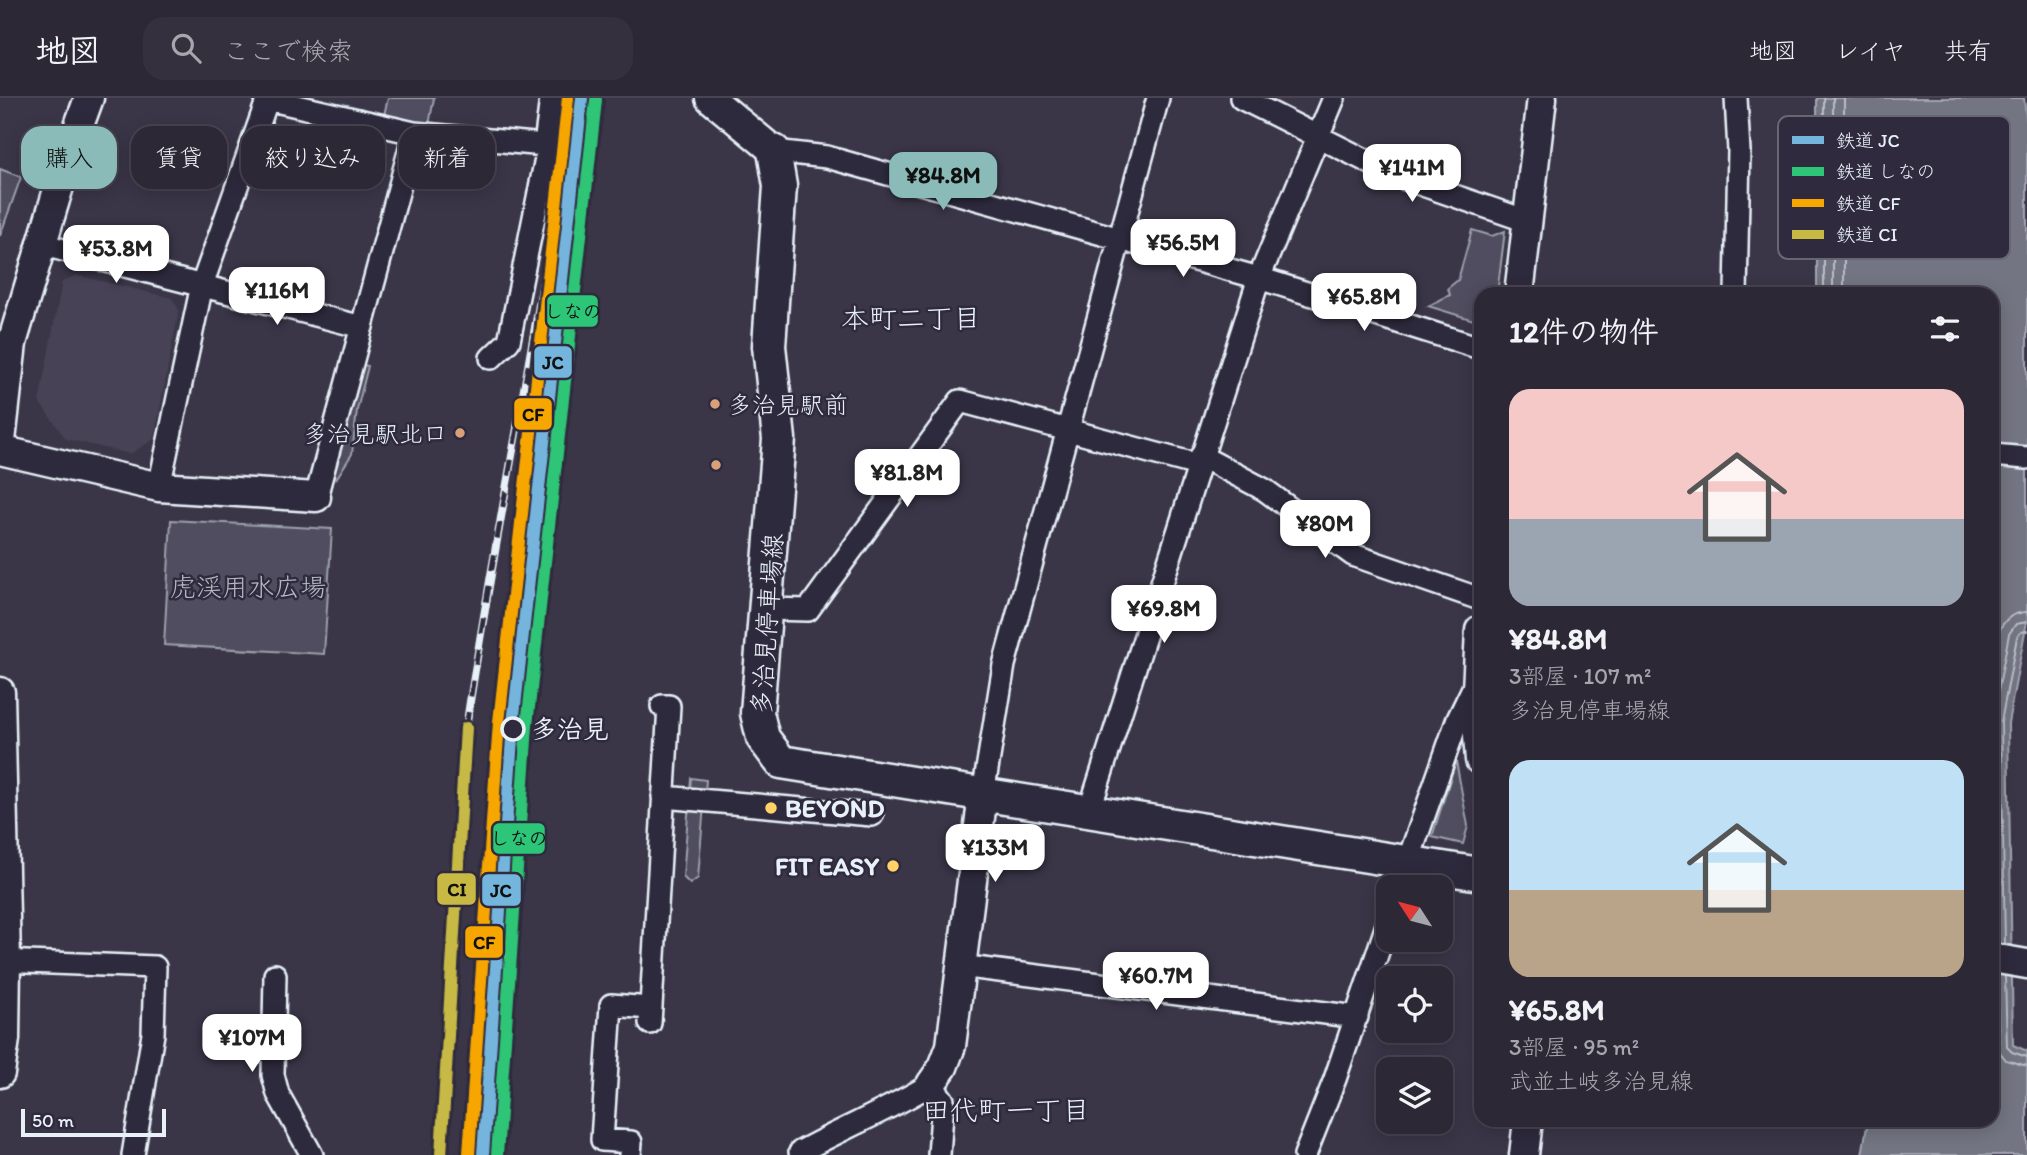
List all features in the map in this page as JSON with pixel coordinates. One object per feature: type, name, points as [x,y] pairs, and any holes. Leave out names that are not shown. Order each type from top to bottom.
[{"type":"main road","name":"多治見停車場線","points":[[774,151],[780,186],[769,346],[779,439],[757,713],[763,738],[781,762],[1089,811],[1403,874],[1474,874]]},
{"type":"street","points":[[89,98],[40,244],[12,343],[0,451],[159,487],[316,497],[399,189]]},
{"type":"street","points":[[491,358],[509,341],[531,246],[547,153],[545,145],[551,98]]},
{"type":"street","points":[[710,98],[774,151],[827,157],[1259,278],[1474,346]]},
{"type":"street","points":[[800,1154],[838,1131],[896,1106],[931,1084],[943,1067],[951,1046],[983,794],[1004,665],[1158,98]]},
{"type":"street","points":[[1241,98],[1408,181],[1527,221]]},
{"type":"street","points":[[1089,811],[1259,278],[1334,98]]},
{"type":"street","points":[[1520,287],[1542,98]]},
{"type":"street","points":[[1736,98],[1739,151],[1736,287]]},
{"type":"street","points":[[159,487],[202,285],[267,99],[399,130]]},
{"type":"street","points":[[495,140],[545,145]]},
{"type":"street","points":[[40,244],[362,327]]},
{"type":"street","points":[[767,609],[808,610],[960,401],[1068,431],[1199,460],[1265,490],[1353,555],[1474,597]]},
{"type":"street","points":[[1999,456],[2027,458]]},
{"type":"street","points":[[1403,874],[1457,721],[1474,687]]},
{"type":"street","points":[[0,692],[5,1039],[0,1073]]},
{"type":"street","points":[[630,1155],[631,1142],[602,1140],[611,1005],[650,1016],[669,706],[662,706]]},
{"type":"street","points":[[663,797],[873,815]]},
{"type":"street","points":[[1305,1155],[1378,952]]},
{"type":"street","points":[[1999,959],[2027,964]]},
{"type":"street","points":[[3,961],[155,967],[153,1034],[133,1155]]},
{"type":"street","points":[[960,966],[1357,1017]]},
{"type":"street","points":[[275,975],[273,1075],[278,1094],[307,1153]]},
{"type":"street","points":[[931,1084],[943,1100],[939,1155]]},
{"type":"street","points":[[1524,1155],[1527,1127]]},
{"type":"shaded area","points":[[76,275],[172,298],[179,310],[154,439],[130,454],[66,439],[39,402],[62,282]]},
{"type":"green space","points":[[388,98],[434,98],[429,125],[384,115]]},
{"type":"green space","points":[[0,169],[21,177],[0,236]]},
{"type":"green space","points":[[1472,230],[1492,236],[1505,231],[1498,287],[1474,287],[1474,320],[1428,306],[1450,295],[1448,288],[1458,280]]},
{"type":"green space","points":[[363,365],[368,366],[357,410],[352,454],[336,479],[331,478]]},
{"type":"green space","name":"虎渓用水広場","points":[[171,520],[332,529],[324,654],[164,645]]},
{"type":"green space","points":[[1456,761],[1468,826],[1463,844],[1432,837]]},
{"type":"green space","points":[[691,778],[706,780],[698,878],[690,884],[683,877]]},
{"type":"water","points":[[1817,98],[2024,98],[2027,126],[2027,621],[2008,723],[2013,1045],[2027,1051],[2027,1155],[1862,1155],[1867,1127],[1999,1127],[1999,287],[1817,287],[1817,259],[2010,259],[2010,116],[1817,116]]},
{"type":"railway","points":[[466,728],[547,259],[571,103]]},
{"type":"rail line","name":"CF","points":[[469,1154],[499,722],[568,98]]},
{"type":"rail line","name":"JC","points":[[483,1155],[513,724],[582,98]]},
{"type":"rail line","name":"しなの","points":[[497,1155],[527,725],[596,100]]},
{"type":"rail line","name":"CI","points":[[441,1155],[466,728]]},
{"type":"place","name":"多治見駅前","points":[[715,404]]},
{"type":"place","name":"多治見駅北口","points":[[460,433]]},
{"type":"place","name":"多治見","points":[[513,729]]},
{"type":"place","name":"BEYOND","points":[[771,808]]},
{"type":"place","name":"FIT EASY","points":[[893,866]]},
{"type":"district","name":"本町二丁目","points":[[911,318]]},
{"type":"district","name":"田代町一丁目","points":[[1006,1110]]}]
